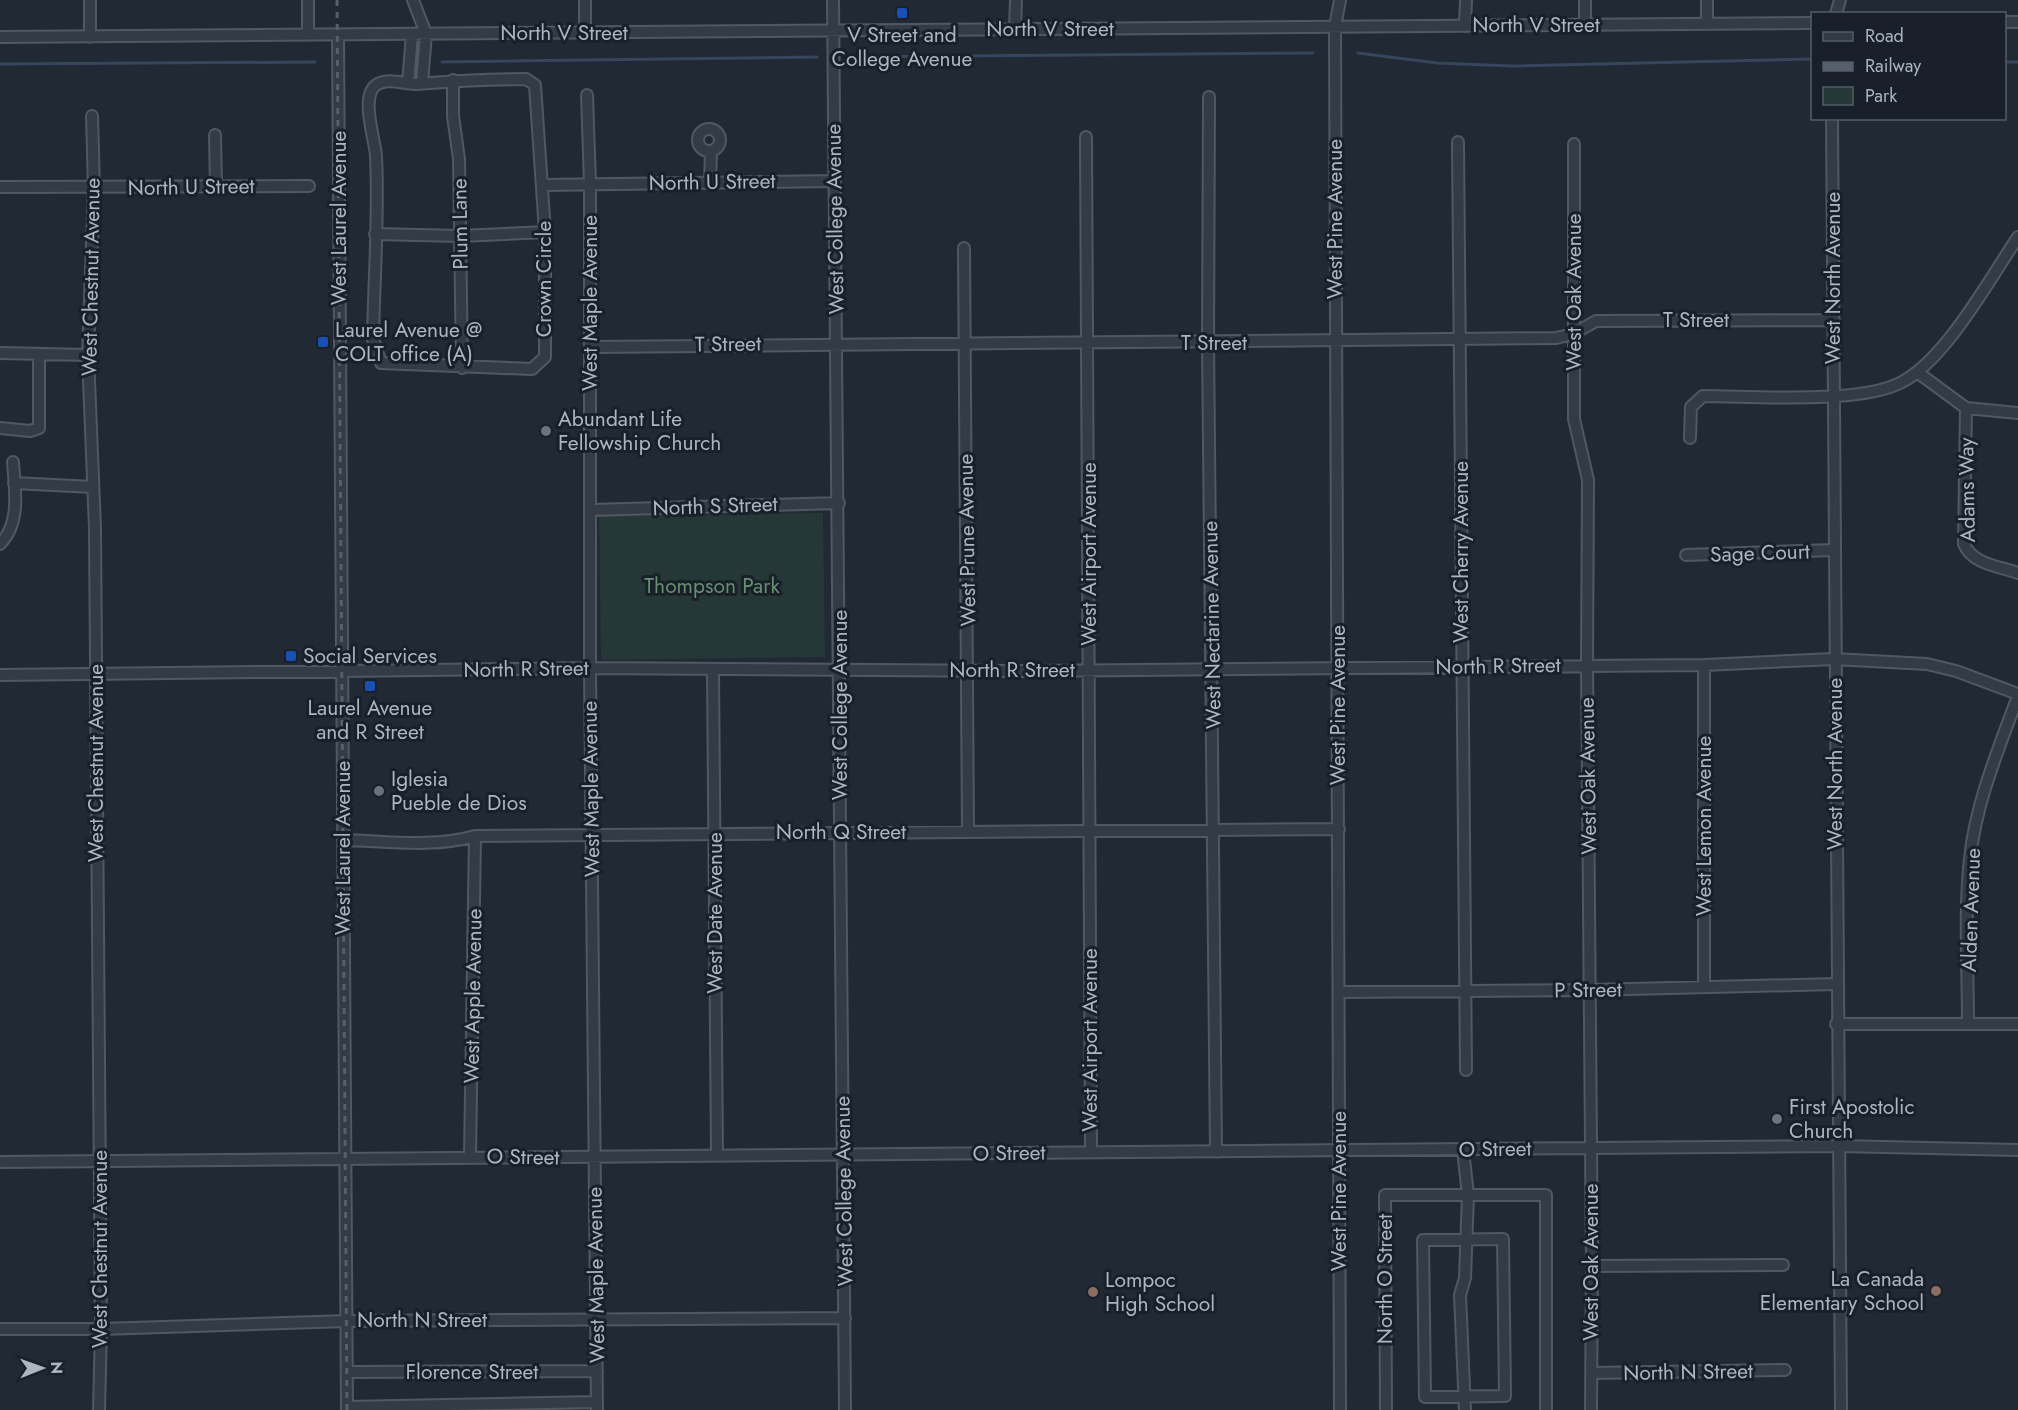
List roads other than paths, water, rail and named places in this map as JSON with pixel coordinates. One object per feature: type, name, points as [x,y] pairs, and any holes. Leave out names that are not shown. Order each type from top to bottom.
[{"type":"street","points":[[90,0],[90,36]]},
{"type":"street","points":[[308,0],[308,35]]},
{"type":"street","points":[[413,0],[426,34],[422,83]]},
{"type":"street","points":[[585,0],[585,33]]},
{"type":"street","name":"West College Avenue","points":[[833,0],[839,503],[844,1410]]},
{"type":"street","points":[[1015,29],[1016,0]]},
{"type":"street","name":"West Pine Avenue","points":[[1340,0],[1335,27],[1340,1410]]},
{"type":"street","points":[[1465,26],[1466,0]]},
{"type":"street","points":[[1585,0],[1585,25]]},
{"type":"street","points":[[1707,0],[1707,24]]},
{"type":"street","name":"North V Street","points":[[0,37],[1811,23]]},
{"type":"street","points":[[408,83],[412,34]]},
{"type":"street","name":"West Laurel Avenue","points":[[338,35],[347,1408]]},
{"type":"street","name":"Crown Circle","points":[[526,79],[535,85],[545,232],[545,357],[532,369],[381,363],[374,339],[376,154],[369,98],[377,84],[388,81],[408,83],[526,79]]},
{"type":"street","name":"Plum Lane","points":[[453,80],[453,116],[459,159],[462,368]]},
{"type":"street","name":"West Maple Avenue","points":[[586,95],[590,183],[590,668],[597,1406]]},
{"type":"street","name":"West Nectarine Avenue","points":[[1209,97],[1208,343],[1216,1152]]},
{"type":"street","name":"West Chestnut Avenue","points":[[92,116],[94,188],[88,355],[93,487],[102,1329],[99,1410]]},
{"type":"street","name":"West North Avenue","points":[[1832,120],[1836,1024],[1841,1410]]},
{"type":"street","points":[[215,135],[216,187]]},
{"type":"street","name":"West Airport Avenue","points":[[1086,137],[1091,1151]]},
{"type":"street","name":"West Cherry Avenue","points":[[1458,142],[1466,1070]]},
{"type":"street","name":"West Oak Avenue","points":[[1574,144],[1574,419],[1587,480],[1593,1266],[1591,1410]]},
{"type":"street","points":[[710,183],[711,151]]},
{"type":"street","name":"North U Street","points":[[542,185],[835,181]]},
{"type":"street","name":"North U Street","points":[[0,187],[309,186]]},
{"type":"street","points":[[375,234],[460,236],[545,232]]},
{"type":"street","points":[[1690,438],[1691,407],[1702,396],[1833,396],[1875,390],[1897,384],[1917,372],[1953,333],[2018,237]]},
{"type":"street","name":"West Prune Avenue","points":[[964,248],[968,831]]},
{"type":"street","name":"T Street","points":[[590,347],[837,342],[1087,344],[1556,338],[1573,334],[1596,321],[1834,320]]},
{"type":"street","points":[[0,353],[88,355]]},
{"type":"street","points":[[0,428],[30,430],[39,428],[39,354]]},
{"type":"street","points":[[1917,372],[1966,408],[2018,413]]},
{"type":"street","name":"Adams Way","points":[[1966,408],[1964,544],[1976,560],[2018,573]]},
{"type":"street","points":[[0,544],[9,535],[14,524],[13,462]]},
{"type":"street","points":[[14,483],[93,487]]},
{"type":"street","name":"North S Street","points":[[591,510],[839,503]]},
{"type":"street","name":"Sage Court","points":[[1686,555],[1833,550]]},
{"type":"street","name":"North R Street","points":[[0,675],[342,673],[590,668],[712,670],[840,668],[968,671],[1704,665],[1834,659],[1927,664],[1956,671],[2018,695]]},
{"type":"street","name":"West Lemon Avenue","points":[[1704,665],[1704,987]]},
{"type":"street","name":"West Date Avenue","points":[[712,670],[717,1155]]},
{"type":"street","name":"Alden Avenue","points":[[1968,1023],[1967,888],[1970,856],[1983,797],[2018,695]]},
{"type":"street","name":"North Q Street","points":[[343,840],[458,841],[475,836],[840,831],[1339,830]]},
{"type":"street","name":"West Apple Avenue","points":[[471,1156],[475,836]]},
{"type":"street","name":"P Street","points":[[1340,992],[1590,990],[1836,984]]},
{"type":"street","points":[[1836,1024],[2018,1024]]},
{"type":"street","name":"O Street","points":[[0,1162],[471,1156],[594,1157],[1839,1146],[2018,1150]]},
{"type":"street","points":[[1463,1149],[1468,1195],[1464,1240],[1465,1278],[1460,1301],[1465,1410]]},
{"type":"street","name":"North O Street","points":[[1386,1410],[1385,1196],[1468,1195],[1546,1195],[1546,1410]]},
{"type":"street","points":[[1503,1239],[1505,1396],[1425,1397],[1423,1240],[1464,1240],[1503,1239]]},
{"type":"street","points":[[1593,1266],[1783,1264]]},
{"type":"street","name":"North N Street","points":[[0,1329],[102,1329],[347,1321],[845,1318]]},
{"type":"street","name":"North N Street","points":[[1591,1373],[1785,1370]]},
{"type":"street","name":"Florence Street","points":[[347,1372],[597,1371]]},
{"type":"street","points":[[347,1408],[597,1406]]},
{"type":"waterway","points":[[852,57],[1313,53]]},
{"type":"waterway","points":[[1358,53],[1437,63],[1511,66],[1811,59]]},
{"type":"waterway","points":[[442,62],[817,57]]},
{"type":"waterway","points":[[0,64],[315,62]]},
{"type":"waterway","points":[[2006,62],[2018,62]]},
{"type":"railway","points":[[337,0],[347,1410]]},
{"type":"place","name":"V Street and College Avenue","points":[[902,13]]},
{"type":"place","name":"Laurel Avenue @ COLT office (A)","points":[[323,342]]},
{"type":"place","name":"Abundant Life Fellowship Church","points":[[546,431]]},
{"type":"place","name":"Social Services","points":[[291,656]]},
{"type":"place","name":"Laurel Avenue and R Street","points":[[370,686]]},
{"type":"place","name":"Iglesia Pueble de Dios","points":[[379,791]]},
{"type":"place","name":"First Apostolic Church","points":[[1777,1119]]},
{"type":"place","name":"La Canada Elementary School","points":[[1936,1291]]},
{"type":"place","name":"Lompoc High School","points":[[1093,1292]]},
{"type":"park label","name":"Thompson Park","points":[[712,586]]}]
